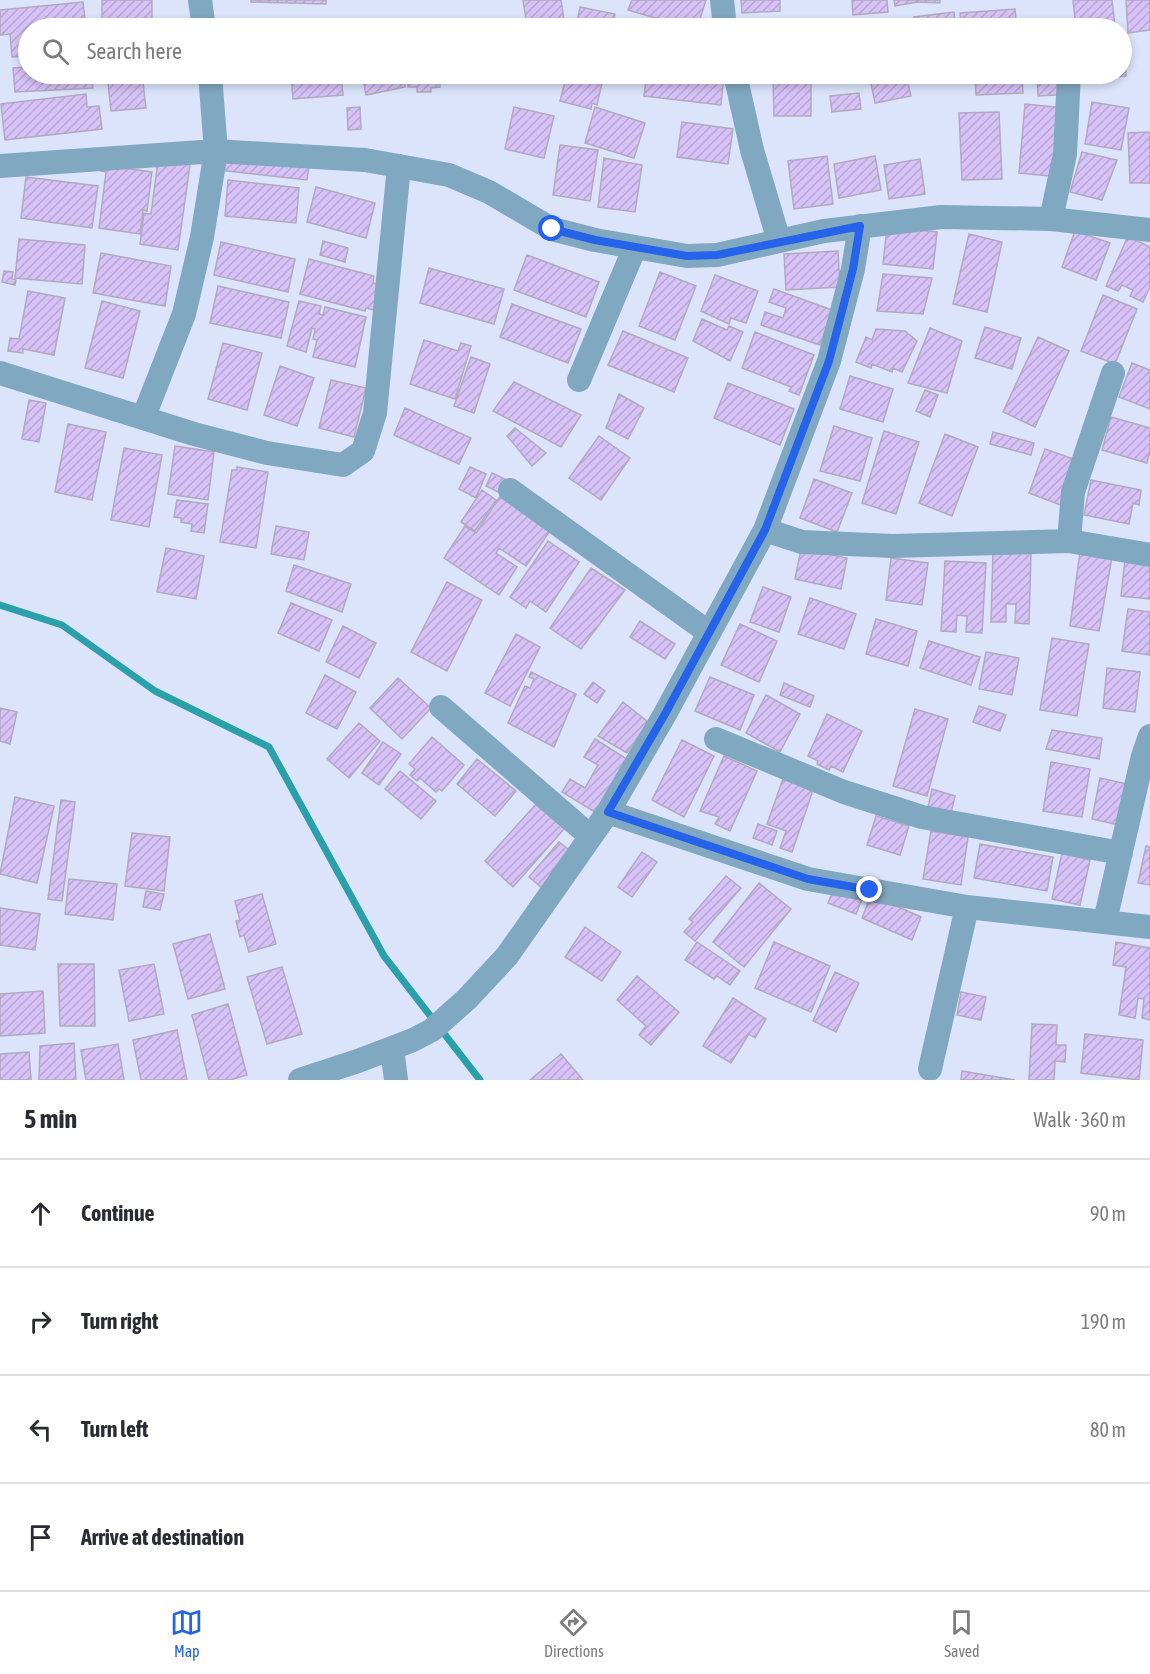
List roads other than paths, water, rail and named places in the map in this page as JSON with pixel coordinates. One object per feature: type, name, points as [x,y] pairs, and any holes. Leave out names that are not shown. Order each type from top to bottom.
[{"type":"street","points":[[200,0],[203,18]]},
{"type":"street","points":[[722,0],[724,18]]},
{"type":"street","points":[[144,416],[184,314],[202,237],[216,151],[211,84]]},
{"type":"street","points":[[737,84],[752,150],[778,242]]},
{"type":"street","points":[[1052,219],[1065,154],[1068,84]]},
{"type":"street","points":[[0,166],[216,151],[365,160],[449,175],[489,192],[552,229],[687,256],[717,255],[860,226],[942,217],[1052,219],[1150,230]]},
{"type":"street","points":[[0,373],[144,416],[194,434],[314,462],[343,465],[363,451],[375,413],[399,166]]},
{"type":"street","points":[[300,1080],[412,1039],[467,999],[507,956],[608,812],[665,714],[765,530],[829,361],[853,269],[860,226]]},
{"type":"street","points":[[579,380],[635,247]]},
{"type":"street","points":[[1069,541],[1073,492],[1113,373]]},
{"type":"street","points":[[510,490],[708,632]]},
{"type":"street","points":[[765,530],[802,542],[860,545],[1069,541],[1150,555]]},
{"type":"street","points":[[441,707],[590,836]]},
{"type":"street","points":[[1105,921],[1143,756],[1150,736]]},
{"type":"street","points":[[716,739],[844,792],[922,818],[1121,852]]},
{"type":"street","points":[[608,812],[808,879],[967,907],[1150,927]]},
{"type":"street","points":[[930,1069],[967,907]]},
{"type":"street","points":[[396,1080],[412,1039]]},
{"type":"waterway","points":[[0,605],[62,625],[155,691],[269,747],[384,956],[480,1080]]}]
